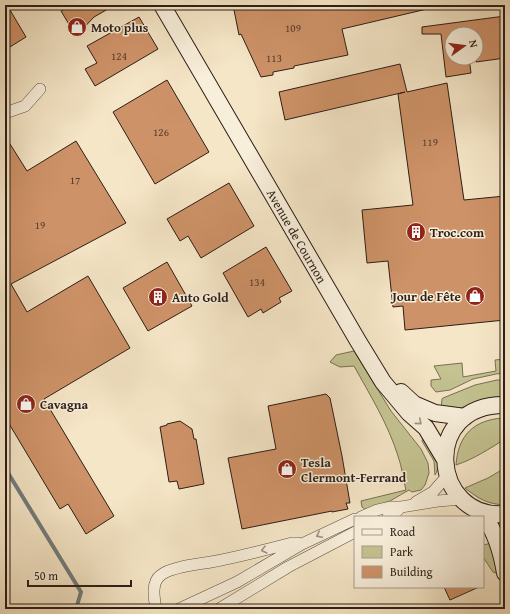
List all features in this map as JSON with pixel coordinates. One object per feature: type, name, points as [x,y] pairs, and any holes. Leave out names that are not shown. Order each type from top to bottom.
[{"type":"main road","name":"Avenue de Cournon","points":[[162,5],[383,382],[409,413],[426,428],[444,458]]},
{"type":"main road","name":"Avenue de Cournon","points":[[170,5],[388,378],[414,404],[435,413],[465,417]]},
{"type":"main road","points":[[505,405],[493,405],[482,408],[465,417],[458,423],[447,444],[444,458],[447,476],[452,486],[462,499],[472,507],[483,512],[505,514]]},
{"type":"main road","points":[[483,512],[496,535],[505,573]]},
{"type":"street","points":[[5,113],[25,106],[40,89]]},
{"type":"street","points":[[390,516],[433,492],[447,476]]},
{"type":"street","points":[[363,516],[377,510],[390,507],[462,499]]},
{"type":"street","points":[[179,609],[237,582],[302,544],[354,519]]},
{"type":"street","points":[[219,609],[288,566],[354,533]]},
{"type":"street","points":[[156,609],[154,598],[156,580],[162,574],[193,565],[292,543],[302,544]]},
{"type":"green space","points":[[354,351],[391,411],[421,449],[428,463],[429,473],[425,485],[421,490],[412,492],[409,490],[390,501],[366,510],[362,507],[361,501],[406,490],[394,444],[378,410],[354,366],[340,367],[330,362],[336,355]]},
{"type":"green space","points":[[505,359],[505,373],[473,379],[450,390],[436,392],[431,386],[431,380],[441,379],[434,366],[462,363],[463,377],[496,371],[495,360]]},
{"type":"green space","points":[[497,380],[505,380],[505,398],[485,399],[458,409],[441,408],[443,398],[475,385]]},
{"type":"green space","points":[[503,418],[505,419],[505,439],[475,457],[456,465],[460,445],[469,431],[484,422]]},
{"type":"green space","points":[[426,436],[436,456],[438,466],[435,475],[434,461],[422,441]]},
{"type":"green space","points":[[505,468],[505,505],[484,500],[465,488],[488,478]]},
{"type":"green space","points":[[492,543],[499,574],[493,572],[484,558],[484,545]]},
{"type":"building","points":[[5,5],[7,5],[26,37],[5,50]]},
{"type":"building","name":"Moto plus","points":[[72,5],[115,5],[94,17],[76,36],[61,11]]},
{"type":"building","points":[[233,5],[427,5],[427,9],[342,29],[348,55],[294,66],[294,68],[273,72],[273,75],[261,77],[241,34],[239,35]]},
{"type":"building","points":[[505,16],[505,58],[484,61],[484,26],[444,26],[444,60],[441,34],[422,34],[422,27]]},
{"type":"building","points":[[139,17],[158,49],[95,86],[85,69],[97,63],[87,46]]},
{"type":"building","points":[[400,64],[407,92],[447,83],[464,200],[505,196],[505,320],[405,330],[403,306],[393,307],[388,261],[367,263],[362,210],[413,205],[398,94],[405,92],[285,120],[279,92]]},
{"type":"building","points":[[445,66],[470,66],[471,73],[446,77]]},
{"type":"building","points":[[167,80],[209,152],[155,184],[113,112]]},
{"type":"building","points":[[5,136],[27,171],[76,141],[126,223],[11,284],[27,312],[88,276],[130,348],[44,399],[114,516],[86,534],[68,504],[60,509],[5,417]]},
{"type":"building","points":[[229,183],[254,226],[201,258],[188,236],[180,241],[167,219]]},
{"type":"building","points":[[266,247],[292,291],[279,298],[281,302],[263,313],[261,309],[248,317],[223,273]]},
{"type":"building","name":"Auto Gold","points":[[167,262],[192,306],[148,331],[123,288]]},
{"type":"building","name":"Tesla Clermont-Ferrand","points":[[326,394],[330,398],[342,456],[350,503],[346,503],[348,509],[242,529],[228,458],[276,449],[268,406]]},
{"type":"building","points":[[180,421],[192,429],[194,439],[196,439],[204,484],[179,489],[177,481],[169,482],[160,427]]},
{"type":"building","points":[[444,588],[477,588],[450,600]]},
{"type":"waterway","points":[[5,468],[81,592],[76,609]]},
{"type":"place","name":"Moto plus","points":[[77,27]]},
{"type":"place","name":"Troc.com","points":[[416,232]]},
{"type":"place","name":"Jour de Fête","points":[[475,296]]},
{"type":"place","name":"Auto Gold","points":[[158,297]]},
{"type":"place","name":"Cavagna","points":[[26,404]]},
{"type":"place","name":"Tesla Clermont-Ferrand","points":[[287,469]]}]
